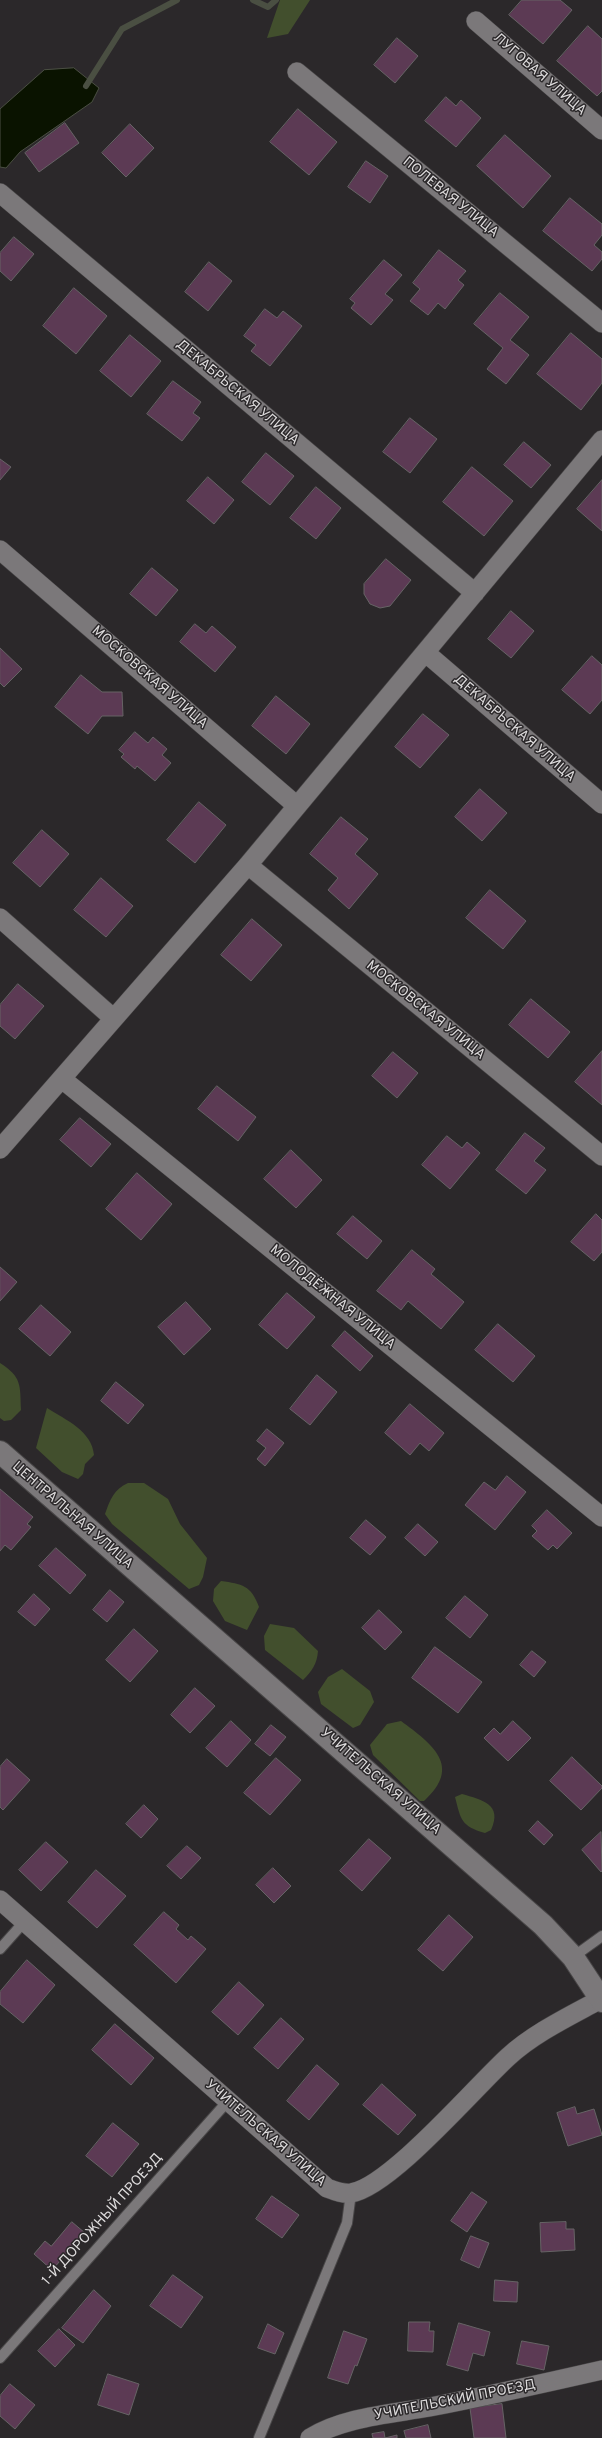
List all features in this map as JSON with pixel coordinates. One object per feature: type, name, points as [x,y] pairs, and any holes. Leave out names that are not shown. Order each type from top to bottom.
[{"type":"street","name":"ЛУГОВАЯ УЛИЦА","points":[[476,21],[602,130]]},
{"type":"street","name":"ПОЛЕВАЯ УЛИЦА","points":[[298,72],[602,323]]},
{"type":"street","name":"ДЕКАБРЬСКАЯ УЛИЦА","points":[[0,193],[475,593]]},
{"type":"street","points":[[0,1149],[248,865],[601,444]]},
{"type":"street","name":"МОСКОВСКАЯ УЛИЦА","points":[[0,550],[297,806]]},
{"type":"street","name":"ДЕКАБРЬСКАЯ УЛИЦА","points":[[426,653],[602,804]]},
{"type":"street","name":"МОСКОВСКАЯ УЛИЦА","points":[[248,865],[602,1156]]},
{"type":"street","points":[[0,918],[113,1018]]},
{"type":"street","name":"МОЛОДЁЖНАЯ УЛИЦА","points":[[62,1079],[602,1518]]},
{"type":"street","name":"ЦЕНТРАЛЬНАЯ УЛИЦА","points":[[0,1452],[145,1579]]},
{"type":"street","name":"УЧИТЕЛЬСКАЯ УЛИЦА","points":[[0,1900],[327,2188],[340,2193],[351,2193],[365,2188],[381,2178],[404,2159],[509,2056],[532,2039],[601,2000],[573,1957],[543,1925],[145,1579]]},
{"type":"street","name":"УЧИТЕЛЬСКИЙ ПРОЕЗД","points":[[310,2438],[320,2432],[359,2421],[510,2391],[602,2370]]},
{"type":"lane","points":[[0,1949],[24,1922]]},
{"type":"lane","points":[[573,1957],[602,1936]]},
{"type":"lane","name":"1-Й ДОРОЖНЫЙ ПРОЕЗД","points":[[0,2358],[228,2102]]},
{"type":"lane","points":[[259,2438],[347,2223],[351,2193]]},
{"type":"green space","points":[[280,0],[310,0],[288,34],[267,38]]},
{"type":"green space","points":[[0,1363],[16,1377],[20,1388],[21,1410],[11,1420],[4,1421],[0,1418]]},
{"type":"green space","points":[[47,1408],[77,1427],[88,1439],[92,1447],[94,1455],[85,1464],[83,1474],[78,1479],[62,1472],[36,1448]]},
{"type":"green space","points":[[128,1483],[144,1483],[168,1499],[180,1524],[207,1558],[203,1577],[199,1585],[189,1589],[112,1524],[105,1514],[116,1492],[123,1485]]},
{"type":"green space","points":[[221,1581],[235,1583],[245,1587],[253,1594],[259,1607],[247,1630],[225,1621],[213,1601],[214,1589]]},
{"type":"green space","points":[[270,1624],[294,1628],[318,1651],[314,1667],[303,1680],[265,1650],[264,1636]]},
{"type":"green space","points":[[342,1669],[370,1691],[374,1702],[360,1725],[353,1728],[321,1704],[318,1692],[328,1677]]},
{"type":"green space","points":[[401,1721],[432,1747],[439,1756],[442,1766],[441,1777],[435,1788],[424,1801],[420,1801],[373,1755],[370,1745],[387,1724]]},
{"type":"green space","points":[[462,1794],[477,1798],[488,1804],[494,1814],[494,1821],[491,1830],[485,1833],[471,1828],[463,1821],[455,1797]]},
{"type":"shaded area","points":[[74,68],[99,88],[92,102],[20,152],[6,168],[0,167],[0,109],[44,70]]},
{"type":"building","points":[[522,0],[560,0],[572,10],[543,44],[509,15]]},
{"type":"building","points":[[588,26],[602,39],[602,91],[597,96],[557,61]]},
{"type":"building","points":[[397,38],[418,56],[395,83],[374,65]]},
{"type":"building","points":[[446,97],[456,106],[461,100],[481,118],[456,147],[425,121]]},
{"type":"building","points":[[298,109],[337,142],[309,175],[270,142]]},
{"type":"building","points":[[65,123],[79,143],[39,172],[25,153]]},
{"type":"building","points":[[130,124],[154,148],[126,177],[102,153]]},
{"type":"building","points":[[505,135],[551,176],[523,208],[477,166]]},
{"type":"building","points":[[366,161],[388,176],[370,203],[348,187]]},
{"type":"building","points":[[570,198],[602,224],[602,235],[594,245],[602,252],[602,259],[592,271],[543,231]]},
{"type":"building","points":[[14,237],[34,254],[11,281],[0,271],[0,253]]},
{"type":"building","points":[[439,250],[466,271],[458,280],[464,285],[445,309],[438,303],[428,315],[410,301],[420,289],[413,283]]},
{"type":"building","points":[[384,260],[402,275],[385,294],[393,300],[371,325],[351,308],[355,303],[350,299]]},
{"type":"building","points":[[209,262],[232,281],[208,311],[185,292]]},
{"type":"building","points":[[74,288],[107,316],[76,354],[43,326]]},
{"type":"building","points":[[500,293],[529,317],[510,340],[529,355],[506,384],[487,369],[503,348],[474,324]]},
{"type":"building","points":[[265,309],[277,318],[283,311],[302,326],[270,366],[251,351],[256,345],[244,336]]},
{"type":"building","points":[[571,333],[602,359],[602,383],[581,410],[537,374]]},
{"type":"building","points":[[130,335],[161,361],[131,397],[100,371]]},
{"type":"building","points":[[173,381],[201,402],[193,413],[200,418],[182,441],[147,414]]},
{"type":"building","points":[[410,418],[437,439],[410,473],[383,452]]},
{"type":"building","points":[[524,442],[551,465],[531,488],[504,465]]},
{"type":"building","points":[[266,453],[294,476],[270,505],[242,482]]},
{"type":"building","points":[[0,459],[11,467],[0,480]]},
{"type":"building","points":[[472,467],[513,501],[484,536],[443,502]]},
{"type":"building","points":[[208,477],[234,500],[214,524],[187,501]]},
{"type":"building","points":[[602,480],[602,531],[577,509]]},
{"type":"building","points":[[316,487],[341,508],[316,539],[290,518]]},
{"type":"building","points":[[386,559],[411,580],[390,606],[380,608],[370,604],[364,594],[364,584]]},
{"type":"building","points":[[152,568],[178,590],[156,616],[130,594]]},
{"type":"building","points":[[511,611],[534,631],[511,658],[488,639]]},
{"type":"building","points":[[195,624],[206,633],[212,626],[236,647],[215,672],[180,642]]},
{"type":"building","points":[[0,648],[22,669],[4,687],[0,683]]},
{"type":"building","points":[[592,656],[602,665],[602,700],[590,714],[562,690]]},
{"type":"building","points":[[81,675],[102,692],[122,692],[123,716],[102,716],[88,734],[55,707]]},
{"type":"building","points":[[276,696],[310,724],[286,754],[252,726]]},
{"type":"building","points":[[423,714],[449,735],[420,768],[395,747]]},
{"type":"building","points":[[135,732],[148,743],[153,737],[167,749],[162,755],[171,763],[155,781],[137,766],[135,769],[121,757],[124,754],[119,750]]},
{"type":"building","points":[[480,789],[507,813],[482,841],[455,817]]},
{"type":"building","points":[[199,802],[226,825],[195,863],[167,840]]},
{"type":"building","points":[[341,817],[368,839],[355,854],[378,874],[349,909],[328,890],[338,878],[310,854]]},
{"type":"building","points":[[42,830],[69,854],[40,887],[13,863]]},
{"type":"building","points":[[101,878],[133,906],[106,937],[74,910]]},
{"type":"building","points":[[490,890],[526,921],[503,949],[466,918]]},
{"type":"building","points":[[252,919],[282,945],[251,981],[221,955]]},
{"type":"building","points":[[18,984],[44,1006],[15,1039],[0,1026],[0,1005]]},
{"type":"building","points":[[531,999],[570,1032],[548,1058],[509,1025]]},
{"type":"building","points":[[602,1051],[602,1105],[575,1082]]},
{"type":"building","points":[[393,1052],[418,1073],[397,1098],[372,1076]]},
{"type":"building","points":[[217,1086],[256,1117],[238,1141],[198,1109]]},
{"type":"building","points":[[80,1118],[111,1144],[91,1167],[60,1140]]},
{"type":"building","points":[[525,1133],[545,1148],[534,1161],[546,1170],[526,1194],[496,1170]]},
{"type":"building","points":[[447,1136],[462,1148],[467,1142],[480,1153],[450,1189],[422,1165]]},
{"type":"building","points":[[291,1150],[322,1180],[296,1208],[264,1179]]},
{"type":"building","points":[[137,1173],[172,1204],[141,1240],[106,1209]]},
{"type":"building","points":[[596,1214],[602,1220],[602,1252],[594,1261],[571,1242]]},
{"type":"building","points":[[353,1216],[382,1241],[367,1259],[337,1234]]},
{"type":"building","points":[[412,1250],[435,1269],[431,1274],[464,1302],[441,1329],[408,1301],[401,1310],[377,1291]]},
{"type":"building","points":[[0,1267],[17,1282],[0,1301]]},
{"type":"building","points":[[287,1293],[315,1317],[287,1349],[259,1325]]},
{"type":"building","points":[[186,1302],[211,1329],[184,1355],[158,1327]]},
{"type":"building","points":[[41,1305],[71,1332],[50,1356],[19,1329]]},
{"type":"building","points":[[498,1324],[535,1356],[513,1382],[475,1350]]},
{"type":"building","points":[[345,1331],[373,1356],[360,1371],[332,1346]]},
{"type":"building","points":[[317,1375],[337,1392],[310,1425],[290,1409]]},
{"type":"building","points":[[116,1382],[144,1405],[128,1424],[101,1401]]},
{"type":"building","points":[[410,1404],[444,1433],[429,1451],[420,1443],[410,1455],[385,1433]]},
{"type":"building","points":[[267,1429],[284,1443],[265,1466],[257,1459],[266,1448],[257,1441]]},
{"type":"building","points":[[507,1476],[526,1492],[495,1530],[465,1505],[484,1482],[495,1490]]},
{"type":"building","points":[[0,1489],[33,1517],[27,1524],[31,1527],[11,1550],[5,1545],[0,1551]]},
{"type":"building","points":[[547,1510],[572,1533],[557,1549],[553,1545],[548,1550],[532,1536],[537,1531],[532,1526]]},
{"type":"building","points":[[366,1520],[386,1537],[370,1555],[350,1538]]},
{"type":"building","points":[[418,1524],[438,1542],[425,1556],[405,1538]]},
{"type":"building","points":[[56,1548],[86,1575],[70,1594],[39,1566]]},
{"type":"building","points":[[110,1590],[124,1602],[107,1622],[93,1610]]},
{"type":"building","points":[[34,1594],[50,1609],[35,1626],[18,1612]]},
{"type":"building","points":[[465,1596],[488,1615],[470,1638],[446,1618]]},
{"type":"building","points":[[379,1610],[402,1632],[385,1650],[362,1628]]},
{"type":"building","points":[[134,1629],[158,1651],[130,1682],[106,1660]]},
{"type":"building","points":[[435,1647],[482,1682],[458,1713],[412,1678]]},
{"type":"building","points":[[532,1651],[546,1662],[534,1677],[520,1665]]},
{"type":"building","points":[[195,1688],[215,1706],[190,1733],[171,1715]]},
{"type":"building","points":[[231,1721],[251,1740],[227,1767],[206,1748]]},
{"type":"building","points":[[513,1721],[531,1738],[508,1761],[484,1738],[494,1728],[500,1734]]},
{"type":"building","points":[[271,1725],[286,1737],[270,1756],[255,1744]]},
{"type":"building","points":[[572,1757],[602,1786],[602,1788],[581,1810],[550,1781]]},
{"type":"building","points":[[276,1758],[301,1780],[270,1815],[244,1793]]},
{"type":"building","points":[[7,1759],[30,1780],[3,1810],[0,1807],[0,1767]]},
{"type":"building","points":[[144,1805],[158,1819],[141,1838],[126,1824]]},
{"type":"building","points":[[538,1821],[553,1835],[544,1845],[529,1831]]},
{"type":"building","points":[[601,1832],[602,1871],[601,1872],[582,1850]]},
{"type":"building","points":[[369,1839],[391,1858],[362,1891],[340,1871]]},
{"type":"building","points":[[46,1842],[68,1862],[41,1891],[19,1870]]},
{"type":"building","points":[[187,1846],[201,1858],[181,1879],[167,1866]]},
{"type":"building","points":[[273,1868],[291,1886],[274,1903],[256,1885]]},
{"type":"building","points":[[96,1870],[126,1896],[97,1928],[68,1902]]},
{"type":"building","points":[[164,1912],[179,1925],[176,1929],[188,1940],[191,1936],[206,1949],[176,1983],[134,1945]]},
{"type":"building","points":[[449,1915],[473,1937],[443,1971],[418,1950]]},
{"type":"building","points":[[27,1960],[55,1985],[23,2023],[0,2004],[0,1992]]},
{"type":"building","points":[[239,1982],[264,2005],[238,2035],[212,2012]]},
{"type":"building","points":[[281,2018],[304,2039],[278,2069],[254,2048]]},
{"type":"building","points":[[115,2024],[154,2058],[131,2085],[92,2050]]},
{"type":"building","points":[[317,2065],[339,2084],[309,2120],[287,2101]]},
{"type":"building","points":[[382,2084],[416,2115],[398,2135],[363,2105]]},
{"type":"building","points":[[575,2107],[577,2114],[594,2109],[602,2135],[568,2146],[557,2113]]},
{"type":"building","points":[[113,2123],[139,2144],[112,2177],[86,2156]]},
{"type":"building","points":[[472,2192],[487,2202],[467,2232],[451,2221]]},
{"type":"building","points":[[272,2196],[299,2215],[282,2238],[256,2219]]},
{"type":"building","points":[[72,2222],[85,2233],[52,2270],[34,2254],[45,2241],[51,2246]]},
{"type":"building","points":[[566,2222],[566,2229],[574,2229],[575,2250],[541,2252],[540,2223]]},
{"type":"building","points":[[471,2236],[489,2243],[479,2268],[461,2260]]},
{"type":"building","points":[[173,2275],[203,2297],[181,2328],[150,2306]]},
{"type":"building","points":[[495,2280],[518,2282],[517,2302],[494,2301]]},
{"type":"building","points":[[94,2290],[111,2306],[83,2343],[62,2328]]},
{"type":"building","points":[[409,2322],[430,2322],[429,2331],[434,2331],[433,2352],[408,2351]]},
{"type":"building","points":[[459,2323],[490,2332],[484,2356],[473,2353],[468,2371],[447,2365]]},
{"type":"building","points":[[268,2324],[284,2333],[275,2354],[258,2348]]},
{"type":"building","points":[[59,2329],[75,2345],[55,2367],[38,2351]]},
{"type":"building","points":[[344,2331],[367,2339],[357,2366],[355,2365],[348,2384],[328,2378]]},
{"type":"building","points":[[522,2341],[549,2346],[544,2370],[517,2364]]},
{"type":"building","points":[[108,2374],[139,2384],[129,2415],[98,2405]]},
{"type":"building","points":[[10,2384],[35,2405],[15,2429],[0,2416],[0,2396]]},
{"type":"building","points":[[502,2404],[506,2438],[474,2438],[470,2408]]},
{"type":"building","points":[[428,2425],[431,2438],[406,2438],[404,2431]]},
{"type":"building","points":[[384,2432],[385,2438],[373,2438],[372,2434]]},
{"type":"building","points":[[397,2435],[397,2438],[385,2438]]},
{"type":"waterway","points":[[86,86],[122,29],[177,0]]},
{"type":"waterway","points":[[253,0],[268,7],[276,0]]}]
